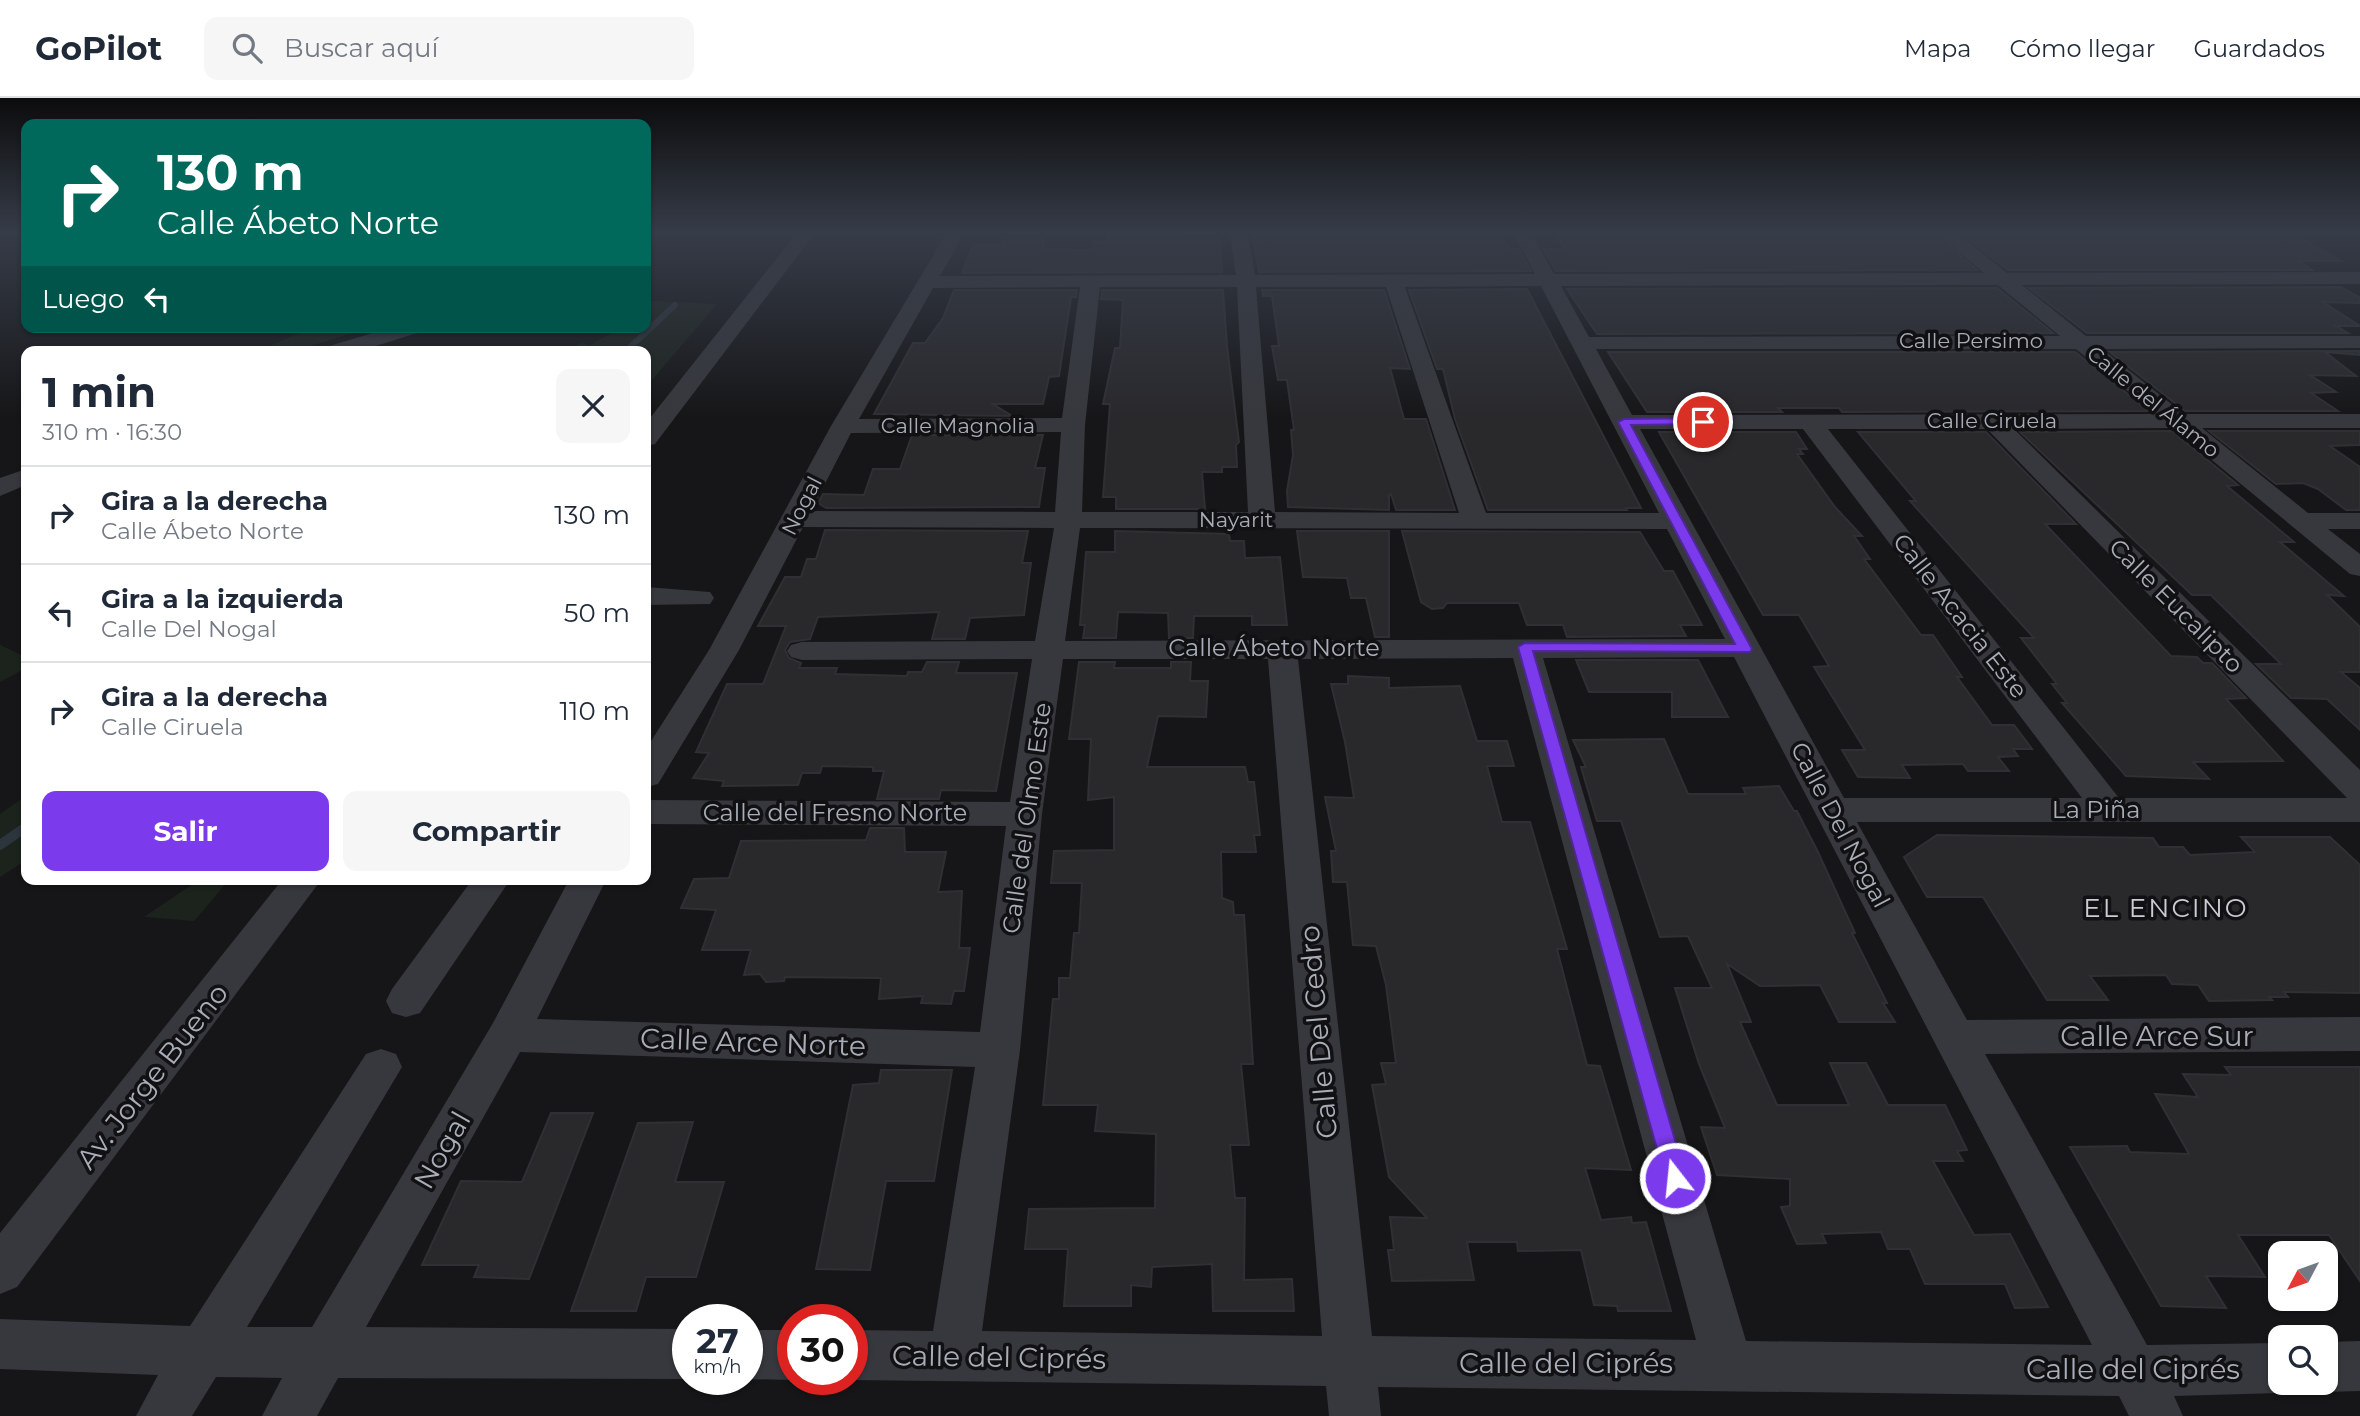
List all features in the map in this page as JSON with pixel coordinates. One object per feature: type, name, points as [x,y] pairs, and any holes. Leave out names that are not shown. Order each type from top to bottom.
[{"type":"street","points":[[651,433],[758,296]]},
{"type":"street","name":"Nogal","points":[[651,768],[724,650],[796,519],[843,426],[919,296]]},
{"type":"street","name":"Calle del Olmo Este","points":[[954,1355],[999,1050],[1025,814],[1068,521],[1073,425],[1089,296]]},
{"type":"street","points":[[1247,296],[1262,520]]},
{"type":"street","points":[[1399,296],[1475,520]]},
{"type":"street","name":"Calle Del Nogal","points":[[1555,296],[2157,1416]]},
{"type":"street","name":"Calle del Álamo","points":[[2021,296],[2360,568]]},
{"type":"street","points":[[354,346],[396,333]]},
{"type":"street","name":"Calle Persimo","points":[[1581,343],[2360,342]]},
{"type":"street","name":"Calle Eucalipto","points":[[1993,421],[2360,790]]},
{"type":"street","name":"Calle Ciruela","points":[[1624,422],[2360,421]]},
{"type":"street","name":"Calle Acacia Este","points":[[1810,422],[2110,810]]},
{"type":"street","name":"Calle Magnolia","points":[[843,426],[1073,425]]},
{"type":"street","points":[[0,488],[21,479]]},
{"type":"street","name":"Nayarit","points":[[796,519],[1677,521]]},
{"type":"street","points":[[2301,521],[2360,521]]},
{"type":"street","points":[[651,596],[700,598]]},
{"type":"street","points":[[1525,647],[1728,1364]]},
{"type":"street","name":"Calle Ábeto Norte","points":[[802,652],[1525,647],[1745,649]]},
{"type":"street","name":"Calle Del Cedro","points":[[1282,648],[1355,1416]]},
{"type":"street","name":"La Piña","points":[[1832,810],[2360,810]]},
{"type":"street","name":"Calle del Fresno Norte","points":[[651,812],[1025,814]]},
{"type":"street","name":"Av. Jorge Bueno","points":[[0,1271],[299,885]]},
{"type":"street","points":[[406,1001],[488,885]]},
{"type":"street","name":"Nogal","points":[[288,1416],[508,1035],[585,885]]},
{"type":"street","name":"Calle Arce Sur","points":[[1954,1037],[2360,1034]]},
{"type":"street","name":"Calle Arce Norte","points":[[508,1035],[999,1050]]},
{"type":"street","points":[[162,1416],[382,1067]]},
{"type":"street","points":[[0,1344],[203,1352],[672,1354]]},
{"type":"street","name":"Calle del Ciprés","points":[[868,1355],[2133,1371],[2268,1368]]},
{"type":"street","points":[[2338,1367],[2360,1366]]},
{"type":"shaded area","points":[[651,302],[717,304],[651,381],[651,346],[575,346],[581,343],[590,345],[611,333],[651,333]]},
{"type":"shaded area","points":[[299,333],[352,333],[311,346],[270,346]]},
{"type":"shaded area","points":[[0,645],[21,655],[21,671],[0,682]]},
{"type":"shaded area","points":[[21,799],[21,863],[0,877],[0,814]]},
{"type":"shaded area","points":[[192,885],[225,885],[194,921],[144,917]]},
{"type":"building","points":[[952,296],[1076,296],[1071,297],[1059,376],[1049,377],[1043,404],[993,404],[1012,416],[874,414],[913,343],[925,343],[943,318]]},
{"type":"building","points":[[1101,296],[1223,296],[1239,442],[1236,445],[1237,467],[1222,467],[1222,472],[1202,472],[1205,509],[1116,509],[1116,497],[1103,497],[1110,404],[1103,404],[1115,348],[1120,348],[1123,300],[1101,299]]},
{"type":"building","points":[[1263,296],[1386,296],[1410,369],[1390,368],[1404,419],[1426,419],[1455,510],[1396,510],[1391,494],[1389,510],[1288,507],[1287,491],[1293,455],[1291,430],[1294,430],[1287,380],[1278,380],[1272,346],[1279,346],[1272,296]]},
{"type":"building","points":[[1411,296],[1530,296],[1641,508],[1488,510],[1455,419],[1443,369],[1437,369]]},
{"type":"building","points":[[1571,296],[2006,296],[2053,333],[1597,334]]},
{"type":"building","points":[[2039,296],[2356,296],[2360,298],[2360,303],[2323,302],[2360,326],[2336,326],[2348,333],[2087,333]]},
{"type":"building","points":[[2360,351],[2360,355],[2325,352],[2356,376],[2310,375],[2336,392],[2311,393],[2338,411],[2185,411],[2110,352]]},
{"type":"building","points":[[1608,352],[2075,352],[2149,411],[1842,412],[1839,408],[1778,408],[1782,412],[1647,412]]},
{"type":"building","points":[[2172,431],[2238,485],[2227,486],[2294,542],[2280,542],[2344,596],[2327,595],[2360,627],[2360,672],[2341,672],[2360,688],[2360,730],[2327,699],[2291,698],[2256,664],[2281,664],[2211,595],[2192,595],[2020,432]]},
{"type":"building","points":[[2209,431],[2360,431],[2360,445],[2330,446],[2360,467],[2360,510],[2346,510],[2318,489],[2303,483],[2276,484]]},
{"type":"building","points":[[1659,432],[1796,432],[1807,449],[1799,449],[1803,454],[1797,454],[1835,507],[1862,536],[1854,536],[1870,559],[1864,559],[1921,635],[1933,635],[1962,677],[1957,677],[1992,725],[2014,725],[2032,749],[2013,749],[2018,756],[1998,757],[2009,771],[1968,771],[1963,764],[1902,765],[1910,778],[1858,777],[1842,750],[1865,750],[1814,667],[1829,666],[1799,615],[1763,615]]},
{"type":"building","points":[[1858,432],[1986,432],[2076,524],[2045,524],[2171,656],[2197,657],[2203,663],[2212,663],[2246,698],[2226,699],[2283,761],[2193,762],[2209,779],[2126,776],[2062,703],[2067,703],[2052,684],[2057,684],[2021,638],[2034,638],[1910,501],[1916,501]]},
{"type":"building","points":[[912,435],[1043,435],[1035,468],[1045,468],[1039,507],[826,508],[818,503],[823,494],[864,495],[873,469],[900,469]]},
{"type":"building","points":[[825,530],[1028,531],[1022,563],[1031,563],[1024,615],[970,618],[965,639],[932,639],[939,612],[818,617],[810,639],[790,642],[785,650],[789,658],[801,663],[799,668],[837,668],[835,674],[907,676],[908,672],[922,672],[927,662],[959,662],[956,673],[1017,673],[996,791],[941,790],[939,799],[877,799],[884,771],[873,771],[873,767],[822,766],[820,773],[802,773],[798,785],[722,786],[724,781],[693,778],[709,753],[696,752],[727,684],[763,684],[786,626],[758,626],[785,577],[801,577],[807,559],[816,559]]},
{"type":"building","points":[[1115,531],[1229,534],[1230,541],[1244,541],[1245,558],[1280,557],[1287,625],[1252,625],[1252,616],[1194,616],[1193,638],[1169,638],[1168,613],[1118,612],[1116,638],[1083,638],[1085,625],[1080,625],[1086,552],[1115,552]]},
{"type":"building","points":[[1297,531],[1389,531],[1389,637],[1375,637],[1366,598],[1351,598],[1347,578],[1303,577]]},
{"type":"building","points":[[1402,531],[1640,532],[1664,571],[1673,571],[1702,625],[1680,625],[1686,636],[1567,637],[1563,625],[1527,625],[1519,603],[1447,603],[1443,608],[1432,609],[1421,602]]},
{"type":"building","points":[[1576,660],[1698,660],[1728,717],[1672,717],[1672,692],[1589,692]]},
{"type":"building","points":[[1079,662],[1115,662],[1114,668],[1171,668],[1171,662],[1191,662],[1190,681],[1208,681],[1206,717],[1158,716],[1147,767],[1245,767],[1248,782],[1254,782],[1260,835],[1254,835],[1256,852],[1221,852],[1222,898],[1233,902],[1234,915],[1244,915],[1253,1064],[1241,1064],[1249,1145],[1230,1145],[1235,1198],[1245,1198],[1244,1280],[1292,1279],[1294,1311],[1213,1311],[1212,1264],[1152,1267],[1151,1287],[1131,1285],[1131,1306],[1064,1306],[1068,1249],[1025,1249],[1029,1209],[1155,1208],[1156,1134],[1095,1131],[1098,1105],[1043,1105],[1053,999],[1059,999],[1059,978],[1070,978],[1074,933],[1079,933],[1082,883],[1051,883],[1054,851],[1114,850],[1114,797],[1088,800],[1091,739],[1069,739]]},
{"type":"building","points":[[1348,676],[1389,678],[1389,688],[1460,686],[1477,741],[1507,741],[1514,766],[1487,766],[1502,822],[1530,822],[1567,949],[1557,949],[1587,1065],[1600,1066],[1631,1170],[1585,1168],[1601,1220],[1631,1217],[1632,1223],[1646,1222],[1671,1311],[1618,1311],[1617,1306],[1594,1305],[1581,1250],[1518,1251],[1517,1242],[1467,1242],[1474,1280],[1392,1281],[1388,1250],[1394,1250],[1390,1217],[1427,1218],[1389,1177],[1372,1085],[1386,1084],[1381,1063],[1396,1063],[1386,985],[1376,946],[1353,945],[1347,882],[1333,882],[1331,851],[1336,851],[1325,797],[1354,798],[1345,742],[1331,684],[1348,684]]},
{"type":"building","points":[[1664,739],[1688,794],[1746,794],[1743,788],[1779,786],[1794,811],[1797,811],[1818,852],[1855,933],[1852,933],[1887,1003],[1883,1003],[1895,1022],[1839,1022],[1820,985],[1760,986],[1727,964],[1751,1022],[1740,1022],[1777,1105],[1849,1105],[1830,1063],[1866,1063],[1888,1105],[1945,1105],[1967,1150],[1957,1151],[1963,1161],[1933,1161],[1974,1235],[2010,1234],[2048,1307],[2015,1308],[2005,1284],[1925,1284],[1910,1249],[1888,1249],[1881,1232],[1822,1234],[1826,1243],[1797,1244],[1781,1207],[1790,1206],[1790,1179],[1717,1175],[1701,1127],[1725,1128],[1699,1064],[1675,988],[1712,988],[1688,936],[1660,937],[1621,821],[1597,821],[1581,767],[1586,767],[1573,740]]},
{"type":"building","points":[[870,828],[904,828],[905,852],[946,852],[938,892],[962,891],[959,948],[970,948],[964,991],[954,991],[951,1004],[921,1003],[923,996],[879,999],[881,978],[785,977],[784,981],[766,982],[760,974],[744,975],[751,950],[702,950],[716,910],[681,908],[694,879],[729,878],[741,841],[866,840]]},
{"type":"building","points":[[1937,835],[2153,838],[2159,847],[2183,847],[2190,855],[2255,852],[2241,837],[2330,837],[2360,865],[2360,993],[2284,992],[2288,997],[2269,997],[2272,1000],[2209,1001],[2198,985],[2172,984],[2166,975],[2090,976],[2108,1000],[2047,1000],[1983,897],[1927,897],[1904,857]]},
{"type":"building","points":[[2225,1067],[2360,1067],[2360,1281],[2338,1248],[2338,1241],[2333,1241],[2329,1235],[2238,1235],[2265,1277],[2206,1276],[2226,1308],[2161,1306],[2070,1147],[2127,1146],[2130,1152],[2189,1154],[2155,1094],[2198,1097],[2183,1074],[2231,1075]]},
{"type":"building","points":[[881,1070],[952,1070],[934,1181],[886,1181],[870,1270],[816,1269],[853,1085],[879,1083]]},
{"type":"building","points":[[551,1113],[593,1113],[529,1279],[474,1277],[479,1265],[422,1265],[461,1181],[522,1182]]},
{"type":"building","points":[[693,1122],[675,1182],[724,1182],[696,1277],[646,1277],[636,1311],[571,1311],[638,1123]]},
{"type":"waterway","points":[[651,328],[675,305]]},
{"type":"waterway","points":[[631,346],[645,333]]},
{"type":"waterway","points":[[0,845],[21,830]]},
{"type":"district","name":"EL ENCINO","points":[[2166,908]]},
{"type":"route","points":[[1675,1178],[1525,647],[1745,649],[1624,422],[1703,422]]}]
